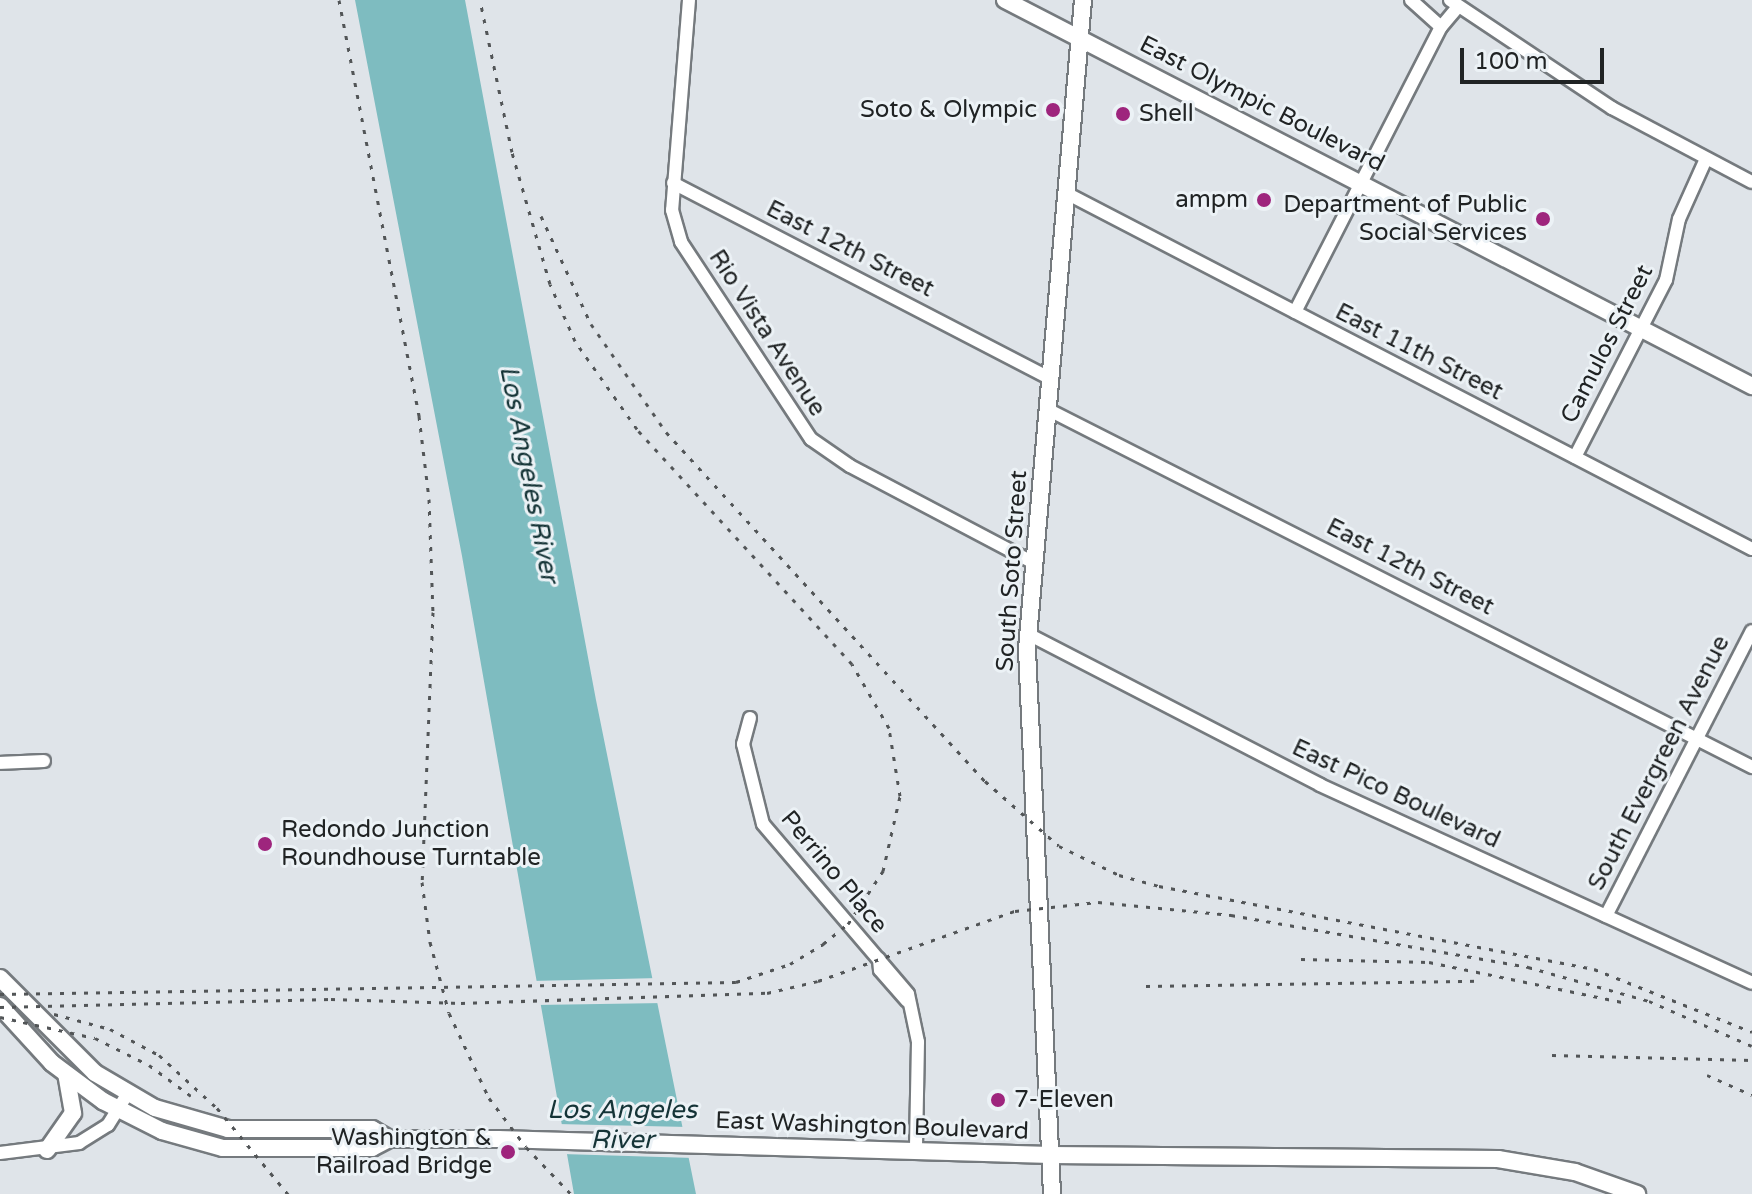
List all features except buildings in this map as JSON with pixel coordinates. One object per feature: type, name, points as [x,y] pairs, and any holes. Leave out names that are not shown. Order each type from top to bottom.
[{"type":"main road","name":"East Olympic Boulevard","points":[[1005,0],[1752,386]]},
{"type":"main road","name":"South Soto Street","points":[[1052,1194],[1028,634],[1083,0]]},
{"type":"main road","name":"East Washington Boulevard","points":[[0,978],[78,1059],[127,1095],[171,1114],[228,1129],[372,1129],[389,1139]]},
{"type":"main road","name":"East Washington Boulevard","points":[[0,1006],[65,1074],[118,1110],[162,1131],[223,1148],[372,1148],[389,1139],[541,1139],[1051,1155],[1498,1159],[1575,1172],[1637,1194]]},
{"type":"main road","points":[[47,1150],[73,1113],[65,1074]]},
{"type":"street","name":"Rio Vista Avenue","points":[[689,0],[672,210],[681,242],[811,439],[850,466],[1034,563]]},
{"type":"street","points":[[1411,0],[1441,27]]},
{"type":"street","points":[[1295,312],[1454,4],[1612,108],[1752,182]]},
{"type":"street","name":"Camulos Street","points":[[1575,457],[1643,328],[1671,267],[1679,219],[1706,159]]},
{"type":"street","name":"East 12th Street","points":[[673,183],[1049,378]]},
{"type":"street","name":"East 11th Street","points":[[1066,193],[1752,549]]},
{"type":"street","name":"East 12th Street","points":[[1047,409],[1752,767]]},
{"type":"street","name":"South Evergreen Avenue","points":[[1606,916],[1695,737],[1752,631]]},
{"type":"street","name":"East Pico Boulevard","points":[[1028,634],[1320,785],[1752,983]]},
{"type":"street","name":"Perrino Place","points":[[750,718],[743,744],[763,824],[879,959],[880,970],[907,1001],[918,1042],[916,1151]]},
{"type":"street","points":[[0,763],[44,761]]},
{"type":"street","points":[[0,1153],[47,1150],[99,1132],[127,1095]]},
{"type":"water","name":"Los Angeles River","points":[[355,0],[465,0],[596,700],[696,1194],[574,1194],[462,556]]},
{"type":"pier","points":[[659,978],[664,1003],[536,1005],[531,981]]},
{"type":"pier","points":[[557,1124],[688,1127],[694,1158],[562,1154]]},
{"type":"railway","points":[[339,0],[419,416],[429,499],[433,612],[422,882],[430,942],[449,1013],[489,1098],[526,1147],[571,1194]]},
{"type":"railway","points":[[0,994],[736,982],[790,964],[823,944],[848,924],[883,871],[900,796],[889,728],[852,664],[637,429],[575,341],[550,284],[512,152],[480,0]]},
{"type":"railway","points":[[541,216],[591,324],[666,432],[985,781],[1059,846],[1119,875],[1159,886],[1594,969],[1752,1032]]},
{"type":"railway","points":[[0,1007],[331,999],[461,1003],[767,993],[818,981],[1015,911],[1098,902],[1231,915],[1528,967],[1649,1001],[1752,1046]]},
{"type":"railway","points":[[1301,959],[1429,962],[1622,1002]]},
{"type":"railway","points":[[1146,986],[1478,981]]},
{"type":"railway","points":[[54,1014],[110,1029],[159,1055],[217,1108],[288,1194]]},
{"type":"railway","points":[[0,1017],[95,1038],[149,1065],[191,1096]]},
{"type":"railway","points":[[1552,1055],[1752,1060]]},
{"type":"railway","points":[[1707,1075],[1752,1095]]},
{"type":"place","name":"Soto & Olympic","points":[[1053,110]]},
{"type":"place","name":"Shell","points":[[1123,114]]},
{"type":"place","name":"ampm","points":[[1264,200]]},
{"type":"place","name":"Department of Public Social Services","points":[[1543,219]]},
{"type":"place","name":"Redondo Junction Roundhouse Turntable","points":[[265,844]]},
{"type":"place","name":"7-Eleven","points":[[998,1100]]},
{"type":"place","name":"Washington & Railroad Bridge","points":[[508,1152]]}]
